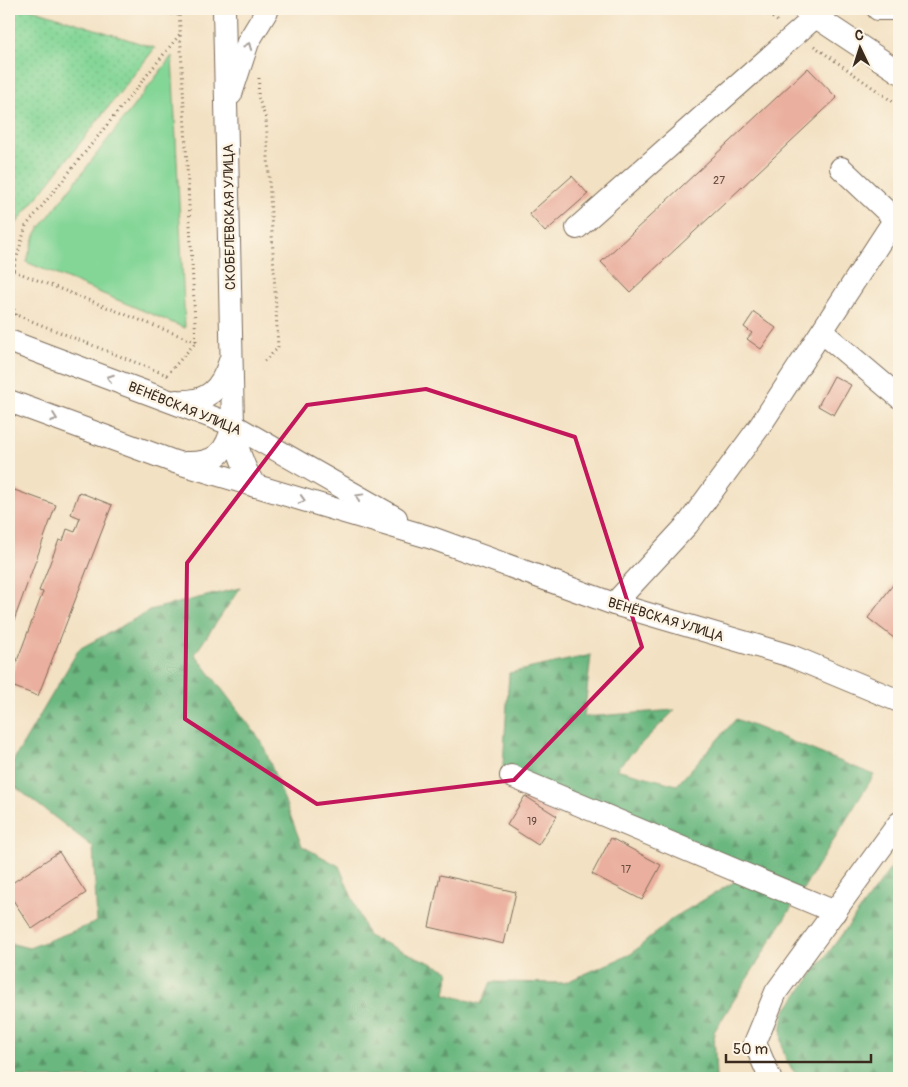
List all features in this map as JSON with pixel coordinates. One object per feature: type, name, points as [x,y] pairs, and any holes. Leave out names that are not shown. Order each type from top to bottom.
[{"type":"street","name":"СКОБЕЛЕВСКАЯ УЛИЦА","points":[[224,9],[233,354],[233,425]]},
{"type":"street","points":[[226,109],[248,42],[268,9]]},
{"type":"street","points":[[878,9],[899,9]]},
{"type":"street","points":[[577,228],[796,34],[809,13],[899,72]]},
{"type":"street","points":[[614,604],[688,524],[760,426],[897,221],[841,168]]},
{"type":"street","points":[[822,332],[899,397]]},
{"type":"street","name":"ВЕНЁВСКАЯ УЛИЦА","points":[[9,341],[233,425],[432,538]]},
{"type":"street","points":[[172,401],[191,402],[204,398],[214,391],[221,382],[233,354]]},
{"type":"street","name":"ВЕНЁВСКАЯ УЛИЦА","points":[[9,401],[175,462],[432,538],[614,604],[791,656],[899,701]]},
{"type":"street","points":[[175,462],[206,462],[218,456],[226,447],[233,425]]},
{"type":"street","points":[[233,425],[239,456],[244,469],[255,486]]},
{"type":"street","points":[[511,776],[835,912]]},
{"type":"street","points":[[770,1078],[755,1042],[776,992],[899,823]]},
{"type":"path","points":[[142,9],[179,15]]},
{"type":"path","points":[[9,312],[167,375],[196,342],[179,9]]},
{"type":"path","points":[[760,9],[899,106]]},
{"type":"path","points":[[180,34],[26,226],[11,270],[196,342]]},
{"type":"path","points":[[260,70],[258,97],[266,119],[278,348],[262,363]]},
{"type":"path","points":[[9,295],[16,315]]},
{"type":"highlighted area","points":[[426,389],[575,437],[642,647],[514,780],[317,804],[185,719],[187,563],[307,405]]},
{"type":"green space","points":[[9,9],[32,9],[155,48],[16,224],[9,222]]},
{"type":"green space","points":[[172,56],[185,328],[26,262],[36,233]]},
{"type":"green space","points":[[240,588],[195,654],[262,742],[302,846],[339,866],[368,936],[449,971],[445,994],[481,1004],[491,982],[564,983],[631,954],[673,918],[739,879],[502,780],[509,673],[591,655],[584,717],[675,710],[616,769],[677,785],[736,719],[874,775],[714,1032],[716,1078],[9,1078],[9,943],[29,948],[97,922],[93,847],[9,782],[9,768],[79,649],[153,609]]},
{"type":"green space","points":[[899,857],[899,1078],[801,1078],[794,1072],[785,1057],[782,1040],[784,1013]]},
{"type":"building","points":[[808,68],[837,98],[630,292],[601,262]]},
{"type":"building","points":[[572,176],[588,194],[545,232],[529,214]]},
{"type":"building","points":[[754,312],[776,328],[761,349],[747,339],[752,333],[744,327]]},
{"type":"building","points":[[834,376],[851,385],[834,415],[818,406]]},
{"type":"building","points":[[9,488],[56,505],[9,634]]},
{"type":"building","points":[[79,492],[112,505],[38,696],[9,685],[9,682],[43,592],[39,591],[59,540],[63,541],[67,529],[75,532],[80,518],[71,514]]},
{"type":"building","points":[[895,582],[899,585],[899,642],[868,618]]},
{"type":"building","points":[[525,796],[557,816],[538,845],[507,825]]},
{"type":"building","points":[[611,838],[661,865],[642,900],[592,874]]},
{"type":"building","points":[[59,852],[86,893],[32,929],[9,894],[9,885]]},
{"type":"building","points":[[440,875],[516,892],[504,944],[429,927]]}]
